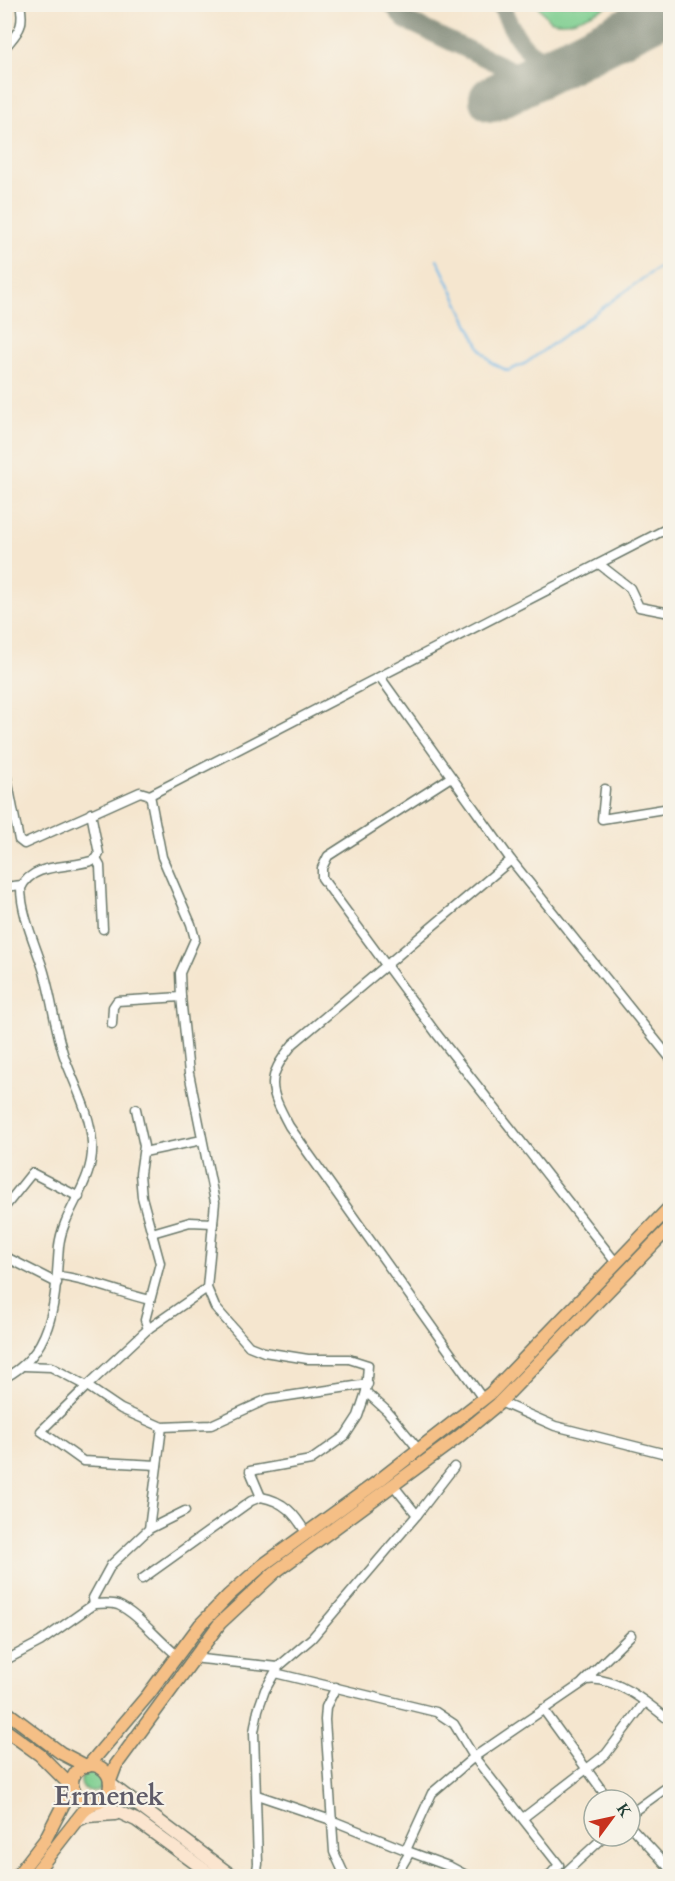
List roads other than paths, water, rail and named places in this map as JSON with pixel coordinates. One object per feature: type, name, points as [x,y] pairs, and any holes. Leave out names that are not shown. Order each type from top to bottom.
[{"type":"main road","points":[[17,1876],[45,1840],[64,1801],[73,1790],[75,1775],[87,1766],[148,1695],[200,1625],[230,1595],[306,1533],[419,1450],[483,1399],[527,1358],[670,1207]]},
{"type":"main road","points":[[33,1876],[76,1821],[106,1796],[116,1765],[192,1658],[220,1623],[275,1572],[500,1402],[670,1227]]},
{"type":"main road","points":[[4,1710],[61,1753],[87,1766],[102,1769],[110,1783]]},
{"type":"main road","points":[[4,1729],[40,1755],[80,1799],[95,1803]]},
{"type":"street","points":[[4,49],[21,28],[23,19],[20,4]]},
{"type":"street","points":[[4,763],[19,840],[24,844],[140,792],[150,795],[670,527]]},
{"type":"street","points":[[599,564],[630,588],[639,607],[670,613]]},
{"type":"street","points":[[380,676],[511,860],[670,1058]]},
{"type":"street","points":[[451,777],[328,856],[322,868],[322,878],[384,965],[617,1264]]},
{"type":"street","points":[[605,789],[602,819],[670,808]]},
{"type":"street","points":[[150,795],[162,857],[191,924],[195,939],[180,973],[189,1073],[215,1202],[207,1288],[215,1307],[249,1346],[264,1352],[286,1356],[308,1359],[349,1359],[369,1365],[367,1388],[358,1416],[345,1436],[330,1449],[299,1464],[272,1465],[250,1471],[261,1497]]},
{"type":"street","points":[[4,887],[22,885],[50,868],[96,859],[99,854],[91,813]]},
{"type":"street","points":[[96,859],[100,866],[102,929]]},
{"type":"street","points":[[483,1399],[289,1126],[274,1089],[272,1076],[276,1065],[292,1044],[511,860]]},
{"type":"street","points":[[4,1378],[24,1366],[36,1351],[48,1328],[62,1235],[92,1162],[91,1133],[58,1035],[44,973],[21,892],[22,885]]},
{"type":"street","points":[[112,1024],[113,1006],[117,1001],[181,997]]},
{"type":"street","points":[[136,1109],[144,1152],[141,1189],[160,1263],[145,1320],[148,1329]]},
{"type":"street","points":[[144,1152],[202,1140]]},
{"type":"street","points":[[4,1208],[32,1173],[79,1197]]},
{"type":"street","points":[[152,1233],[190,1222],[213,1223]]},
{"type":"street","points":[[4,1256],[57,1280],[80,1279],[108,1290],[150,1300]]},
{"type":"street","points":[[157,1465],[84,1461],[41,1431],[148,1329],[207,1288]]},
{"type":"street","points":[[24,1366],[38,1364],[58,1369],[121,1410],[162,1427],[211,1425],[268,1399],[367,1388]]},
{"type":"street","points":[[367,1388],[419,1450]]},
{"type":"street","points":[[500,1402],[555,1426],[670,1455]]},
{"type":"street","points":[[149,1529],[162,1427]]},
{"type":"street","points":[[255,1876],[258,1864],[254,1732],[258,1710],[277,1670],[312,1638],[417,1515],[454,1467]]},
{"type":"street","points":[[393,1485],[417,1515]]},
{"type":"street","points":[[142,1579],[251,1501],[261,1497],[286,1506],[297,1517],[306,1533]]},
{"type":"street","points":[[93,1604],[93,1598],[111,1565],[149,1529],[185,1511]]},
{"type":"street","points":[[4,1661],[40,1642],[93,1604],[119,1606],[177,1655]]},
{"type":"street","points":[[396,1876],[432,1793],[474,1757],[580,1684],[631,1635]]},
{"type":"street","points":[[192,1658],[277,1670],[441,1714],[459,1730],[474,1757],[568,1874],[593,1848]]},
{"type":"street","points":[[580,1684],[595,1679],[604,1680],[645,1702],[670,1721]]},
{"type":"street","points":[[336,1687],[324,1713],[334,1852],[345,1876]]},
{"type":"street","points":[[523,1818],[611,1748],[645,1702]]},
{"type":"street","points":[[543,1709],[600,1788]]},
{"type":"street","points":[[110,1783],[232,1876]]},
{"type":"street","points":[[642,1805],[670,1785]]},
{"type":"street","points":[[257,1796],[331,1820],[451,1867],[468,1876]]},
{"type":"street","points":[[95,1803],[136,1820],[213,1876]]},
{"type":"street","points":[[76,1821],[87,1816],[109,1813],[136,1820]]},
{"type":"street","points":[[642,1839],[670,1869]]},
{"type":"street","points":[[549,1876],[559,1864]]},
{"type":"waterway","points":[[437,259],[481,350],[492,363],[508,371],[526,363],[670,259]]},
{"type":"district","name":"Ermenek","points":[[109,1796]]}]
